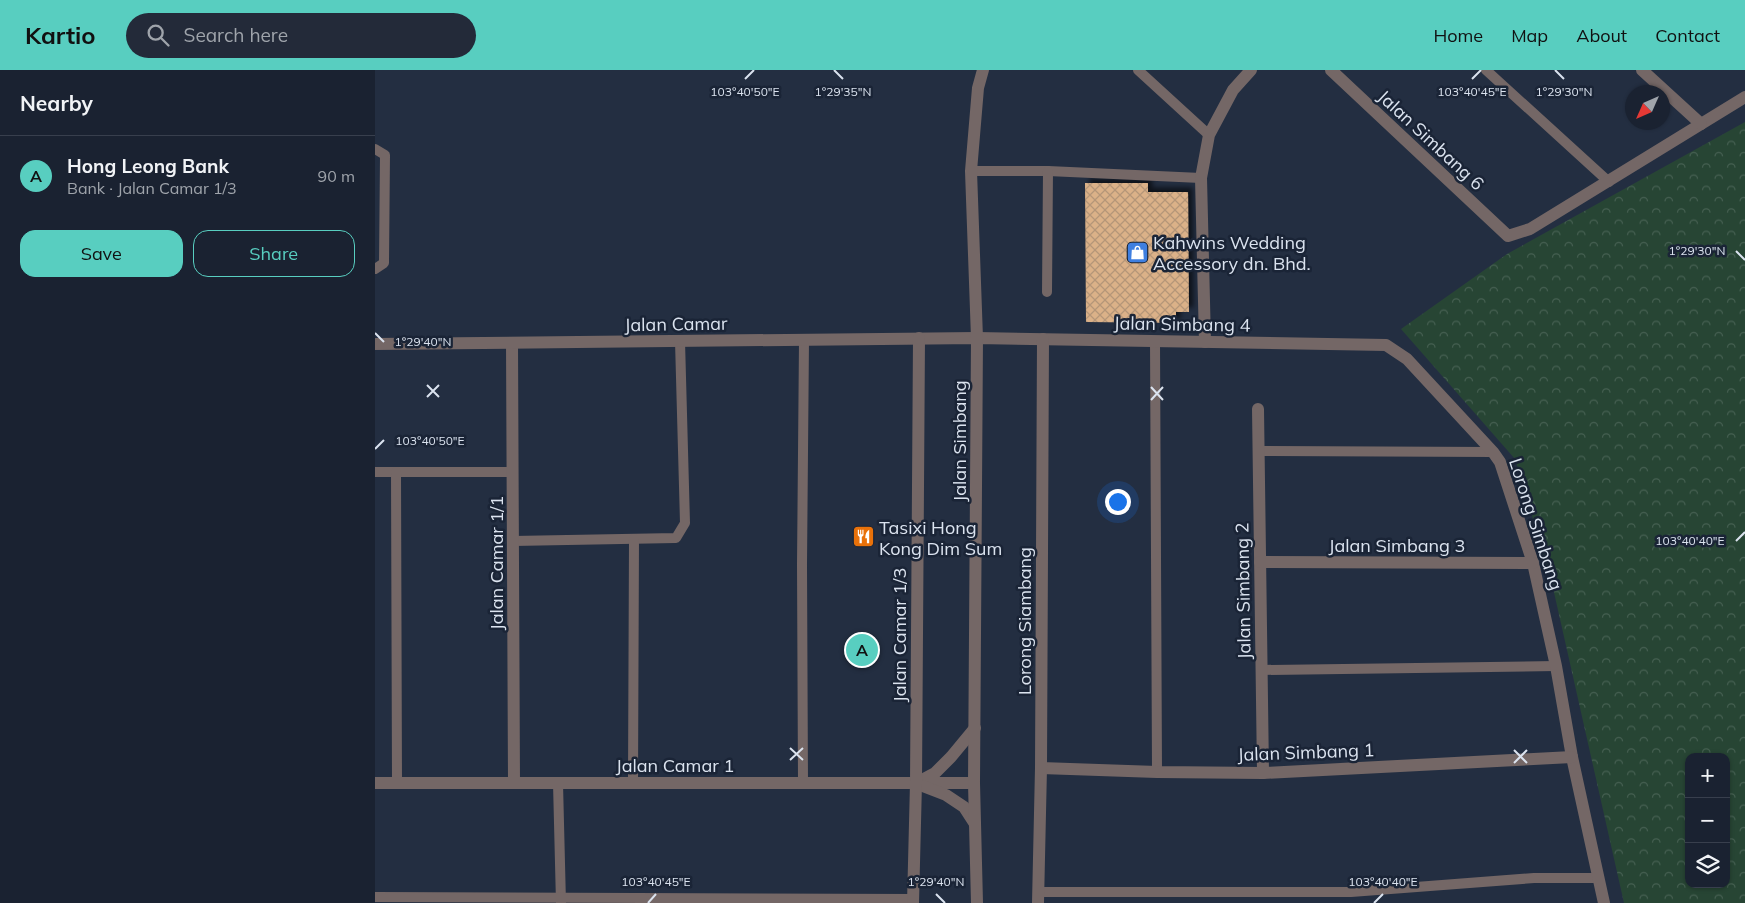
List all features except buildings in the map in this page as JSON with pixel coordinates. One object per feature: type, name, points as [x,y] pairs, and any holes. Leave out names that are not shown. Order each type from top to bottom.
[{"type":"street","name":"Jalan Simbang","points":[[977,903],[974,783],[977,338],[971,171],[978,88],[983,70]]},
{"type":"street","points":[[1205,342],[1201,178],[1209,134],[1233,90],[1251,70]]},
{"type":"street","name":"Jalan Simbang 6","points":[[1331,70],[1508,236],[1530,229],[1609,182]]},
{"type":"street","points":[[1641,70],[1701,124]]},
{"type":"street","points":[[1609,182],[1745,97]]},
{"type":"street","name":"Jalan Camar 1/3","points":[[913,901],[916,783],[919,338]]},
{"type":"street","name":"Jalan Camar","points":[[375,344],[977,338]]},
{"type":"street","name":"Jalan Simbang 4","points":[[977,338],[1386,345]]},
{"type":"street","name":"Lorong Siambang","points":[[1038,897],[1041,768],[1043,339]]},
{"type":"street","name":"Jalan Camar 1/1","points":[[512,343],[514,783]]},
{"type":"street","name":"Lorong Simbang","points":[[1386,345],[1407,359],[1493,452],[1500,462],[1533,562],[1556,666],[1572,757],[1597,878],[1604,903]]},
{"type":"street","name":"Jalan Simbang 2","points":[[1258,409],[1263,773]]},
{"type":"street","name":"Jalan Simbang 3","points":[[1260,562],[1533,562]]},
{"type":"street","points":[[916,783],[935,773],[975,728]]},
{"type":"street","name":"Jalan Simbang 1","points":[[1041,768],[1263,773],[1572,757]]},
{"type":"street","name":"Jalan Camar 1","points":[[375,783],[974,783]]},
{"type":"street","points":[[916,783],[946,796],[964,807],[975,824]]},
{"type":"lane","points":[[1138,70],[1209,134]]},
{"type":"lane","points":[[1486,70],[1609,182]]},
{"type":"lane","points":[[375,149],[385,155],[383,263],[375,269]]},
{"type":"lane","points":[[971,171],[1048,170],[1201,178]]},
{"type":"lane","points":[[1047,292],[1048,170]]},
{"type":"lane","points":[[803,783],[804,340]]},
{"type":"lane","points":[[513,541],[676,538],[685,522],[680,341]]},
{"type":"lane","points":[[1155,341],[1157,772]]},
{"type":"lane","points":[[1259,451],[1493,452]]},
{"type":"lane","points":[[375,472],[513,472]]},
{"type":"lane","points":[[396,472],[397,783]]},
{"type":"lane","points":[[633,783],[634,539]]},
{"type":"lane","points":[[1262,670],[1556,666]]},
{"type":"lane","points":[[558,783],[561,900]]},
{"type":"lane","points":[[1038,897],[1351,892],[1534,878],[1597,878]]},
{"type":"lane","points":[[1351,892],[1351,903]]},
{"type":"lane","points":[[375,897],[561,900],[913,901]]},
{"type":"green space","points":[[1745,122],[1745,903],[1624,903],[1551,579],[1515,459],[1401,329],[1507,254]]},
{"type":"place","name":"Kahwins Wedding Accessory dn. Bhd.","points":[[1137,252]]},
{"type":"place","name":"Tasixi Hong Kong Dim Sum","points":[[863,537]]},
{"type":"place","name":"Hong Leong Bank","points":[[862,650]]}]
